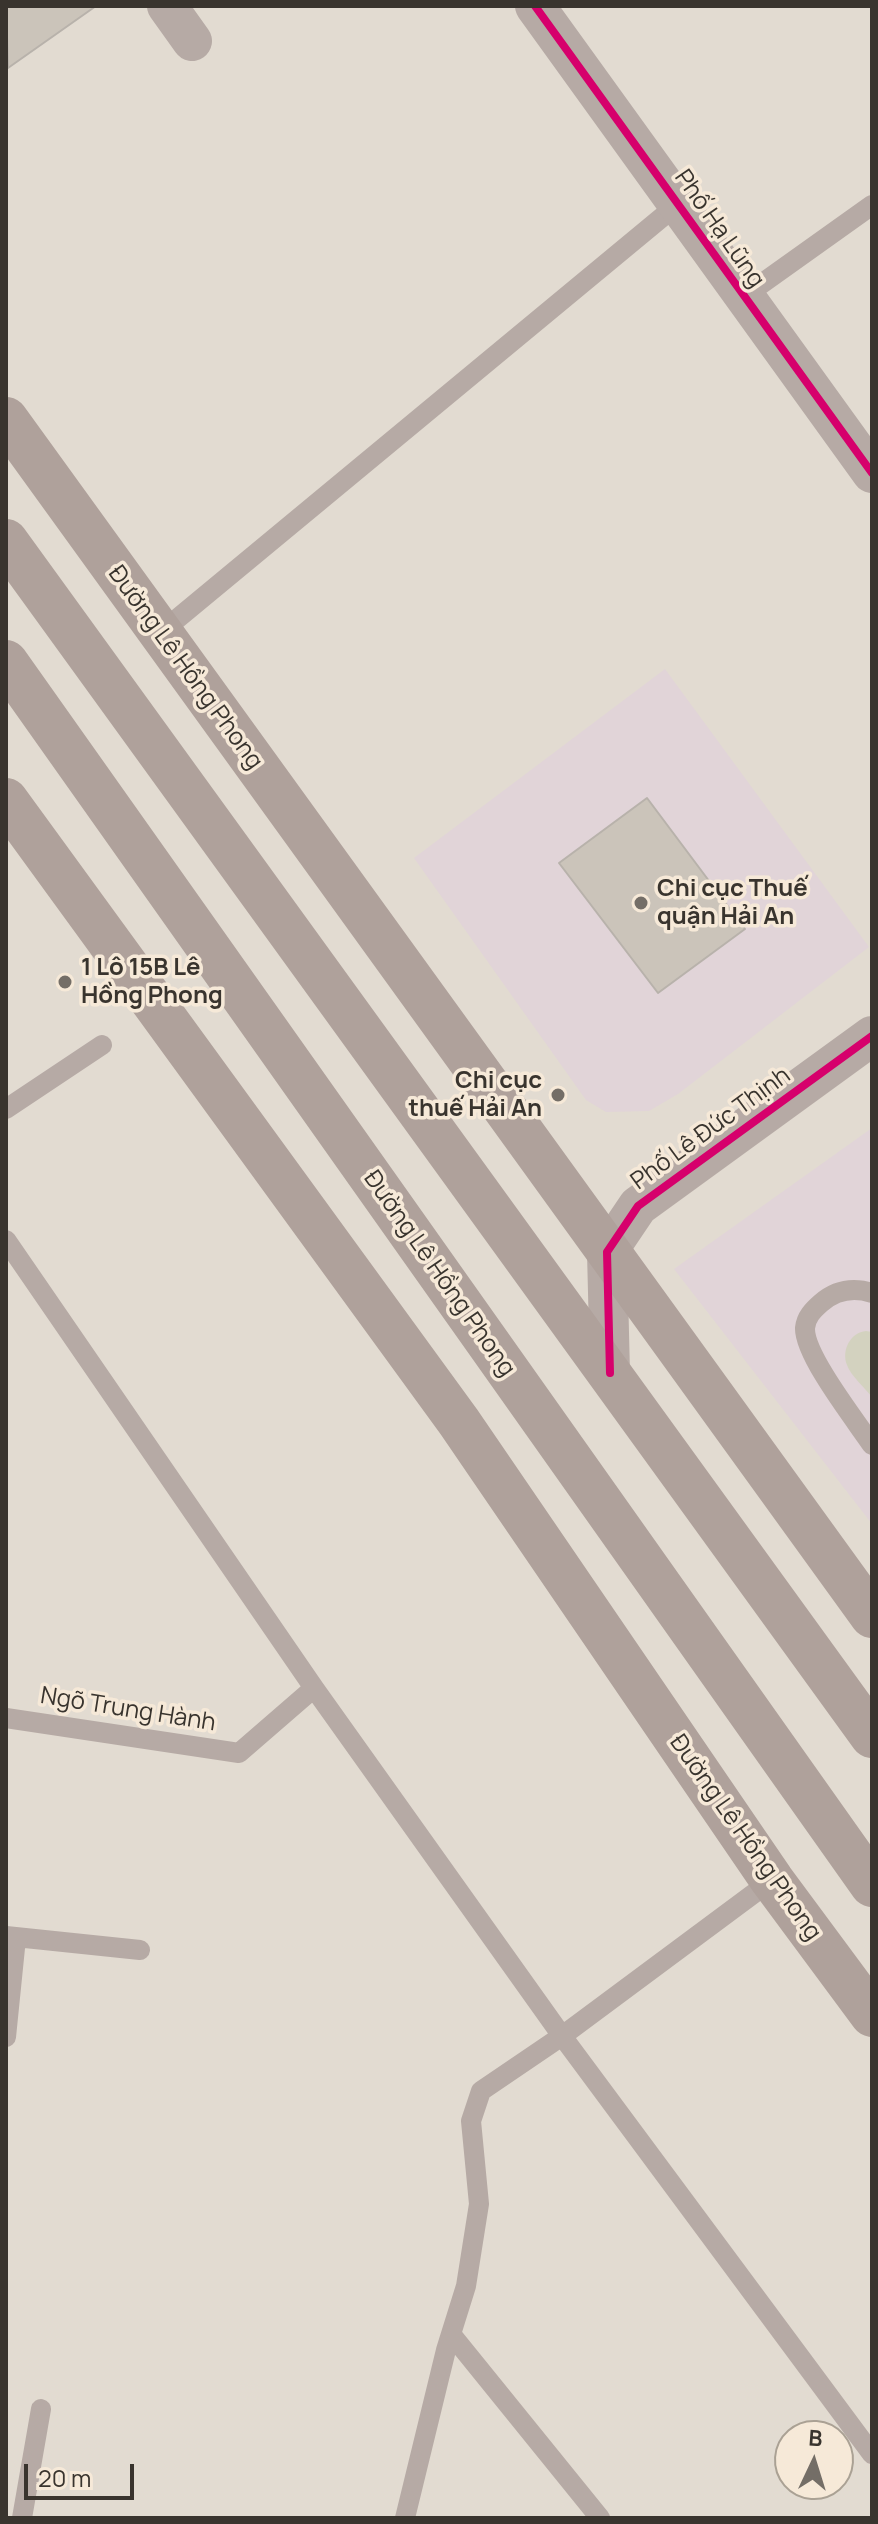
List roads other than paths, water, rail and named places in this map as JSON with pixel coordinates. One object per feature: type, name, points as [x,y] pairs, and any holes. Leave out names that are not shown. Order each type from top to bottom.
[{"type":"main road","name":"Đường Lê Hồng Phong","points":[[6,419],[872,1616]]},
{"type":"main road","points":[[6,541],[872,1736]]},
{"type":"main road","name":"Đường Lê Hồng Phong","points":[[6,662],[872,1885]]},
{"type":"main road","name":"Đường Lê Hồng Phong","points":[[6,800],[459,1422],[772,1880],[872,2015]]},
{"type":"street","points":[[167,6],[192,41]]},
{"type":"street","name":"Phố Hạ Lũng","points":[[535,6],[872,473]]},
{"type":"street","name":"Phố Lê Đức Thịnh","points":[[607,1252],[638,1206],[872,1036]]},
{"type":"street","points":[[607,1252],[610,1373]]},
{"type":"lane","points":[[160,633],[678,204]]},
{"type":"lane","points":[[743,297],[872,205]]},
{"type":"lane","points":[[6,1109],[102,1045]]},
{"type":"lane","points":[[6,1240],[314,1688],[562,2036],[872,2454]]},
{"type":"lane","points":[[872,1293],[858,1289],[832,1294],[811,1312],[805,1329],[812,1356],[872,1445]]},
{"type":"lane","name":"Ngõ Trung Hành","points":[[6,1718],[239,1753],[314,1688]]},
{"type":"lane","points":[[405,2518],[466,2286],[479,2204],[471,2121],[481,2091],[562,2036],[772,1880]]},
{"type":"lane","points":[[6,2037],[11,1937],[140,1950]]},
{"type":"lane","points":[[451,2334],[600,2518]]},
{"type":"lane","points":[[22,2518],[41,2409]]},
{"type":"place","name":"Chi cục Thuế quận Hải An","points":[[641,903]]},
{"type":"place","name":"1 Lô 15B Lê Hồng Phong","points":[[65,982]]},
{"type":"place","name":"Chi cục thuế Hải An","points":[[558,1095]]}]
